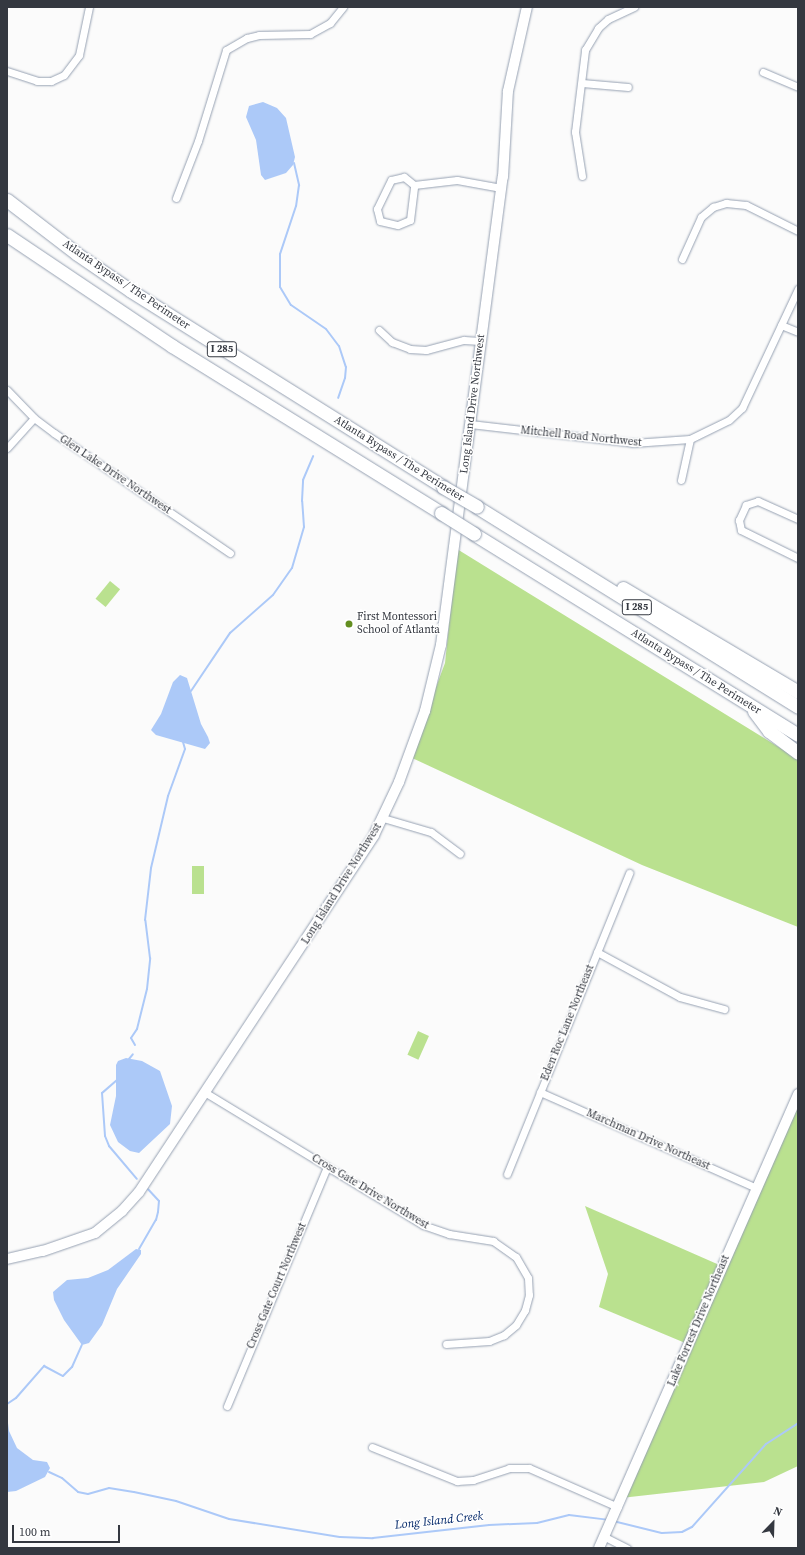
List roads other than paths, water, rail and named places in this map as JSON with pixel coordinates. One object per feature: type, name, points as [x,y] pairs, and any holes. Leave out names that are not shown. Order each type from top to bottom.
[{"type":"highway","name":"Atlanta Bypass / The Perimeter","points":[[7,200],[77,254],[131,291],[798,707]]},
{"type":"highway","name":"Atlanta Bypass / The Perimeter","points":[[7,235],[172,346],[798,735]]},
{"type":"highway","points":[[555,556],[622,587],[798,692]]},
{"type":"highway","points":[[749,704],[769,731],[798,753]]},
{"type":"street","points":[[7,71],[37,81],[52,81],[64,75],[79,54],[90,7]]},
{"type":"street","points":[[176,198],[198,141],[226,50],[247,38],[259,35],[310,34],[330,23],[343,7]]},
{"type":"street","name":"Long Island Drive Northwest","points":[[7,1259],[84,1238],[105,1226],[139,1192],[206,1092],[383,818],[405,767],[436,670],[501,188],[508,91],[515,48],[527,7]]},
{"type":"street","points":[[582,176],[575,132],[582,83],[583,60],[591,38],[608,20],[634,7]]},
{"type":"street","points":[[763,72],[798,87]]},
{"type":"street","points":[[582,83],[628,87]]},
{"type":"street","points":[[414,185],[410,220],[398,225],[380,221],[378,209],[391,180],[404,177],[414,185],[458,180],[501,188]]},
{"type":"street","points":[[682,259],[701,217],[713,207],[726,203],[746,205],[798,231]]},
{"type":"street","name":"Mitchell Road Northwest","points":[[470,424],[633,444],[690,439],[729,420],[742,408],[798,289]]},
{"type":"street","points":[[781,325],[798,332]]},
{"type":"street","points":[[379,330],[392,342],[410,349],[426,350],[464,340],[480,341]]},
{"type":"street","name":"Glen Lake Drive Northwest","points":[[7,390],[34,418],[87,457],[230,553]]},
{"type":"street","points":[[7,448],[34,418]]},
{"type":"street","points":[[681,480],[690,439]]},
{"type":"street","points":[[798,519],[758,501],[746,505],[739,520],[741,530],[798,558]]},
{"type":"street","points":[[383,818],[431,832],[460,854]]},
{"type":"street","name":"Eden Roc Lane Northeast","points":[[507,1174],[629,873]]},
{"type":"street","points":[[597,952],[680,997],[724,1009]]},
{"type":"street","name":"Cross Gate Drive Northwest","points":[[206,1092],[423,1225],[449,1234],[493,1241],[509,1250],[521,1263],[528,1278],[529,1295],[525,1310],[516,1325],[504,1335],[489,1341],[446,1344]]},
{"type":"street","name":"Marchman Drive Northeast","points":[[540,1092],[757,1188]]},
{"type":"street","name":"Lake Forrest Drive Northeast","points":[[599,1548],[798,1094]]},
{"type":"street","name":"Cross Gate Court Northwest","points":[[227,1406],[327,1166]]},
{"type":"street","points":[[372,1447],[458,1481],[473,1480],[509,1468],[529,1468],[618,1507]]},
{"type":"street","points":[[606,1534],[627,1548]]},
{"type":"water","points":[[263,102],[277,108],[286,118],[295,157],[293,165],[286,173],[265,180],[261,175],[256,140],[246,117],[249,106]]},
{"type":"water","points":[[180,675],[187,678],[201,724],[208,737],[210,743],[205,749],[156,735],[151,730],[161,714],[173,682]]},
{"type":"water","points":[[126,1058],[142,1061],[160,1071],[172,1106],[170,1124],[139,1153],[130,1151],[118,1142],[110,1125],[116,1096],[116,1065],[118,1061]]},
{"type":"water","points":[[136,1249],[141,1250],[141,1254],[117,1289],[102,1325],[89,1343],[82,1345],[64,1320],[54,1300],[53,1292],[67,1280],[88,1278],[108,1270]]},
{"type":"water","points":[[7,1415],[9,1431],[17,1448],[33,1460],[47,1462],[50,1468],[45,1477],[16,1491],[7,1492]]},
{"type":"waterway","points":[[294,163],[299,185],[296,206],[280,254],[280,287],[291,305],[326,329],[339,346],[346,367],[345,378],[338,398]]},
{"type":"waterway","points":[[191,691],[230,633],[273,595],[292,568],[304,527],[302,501],[303,480],[313,456]]},
{"type":"waterway","points":[[135,1045],[131,1038],[137,1029],[147,989],[150,958],[145,920],[151,868],[168,796],[185,749],[183,742]]},
{"type":"waterway","points":[[129,1059],[133,1054]]},
{"type":"waterway","points":[[117,1080],[102,1093],[105,1136],[109,1146],[137,1179]]},
{"type":"waterway","points":[[139,1249],[156,1220],[158,1212],[159,1201],[148,1189]]},
{"type":"waterway","points":[[7,1404],[16,1398],[44,1366],[63,1376],[72,1367],[82,1345]]},
{"type":"waterway","name":"Long Island Creek","points":[[613,1521],[662,1533],[682,1532],[692,1527],[766,1444],[798,1423]]},
{"type":"waterway","name":"Long Island Creek","points":[[49,1472],[62,1478],[78,1492],[88,1494],[109,1488],[134,1492],[176,1501],[229,1519],[340,1537],[373,1538],[489,1525],[537,1523],[569,1515],[607,1520]]},
{"type":"place","name":"First Montessori School of Atlanta","points":[[349,624]]}]
